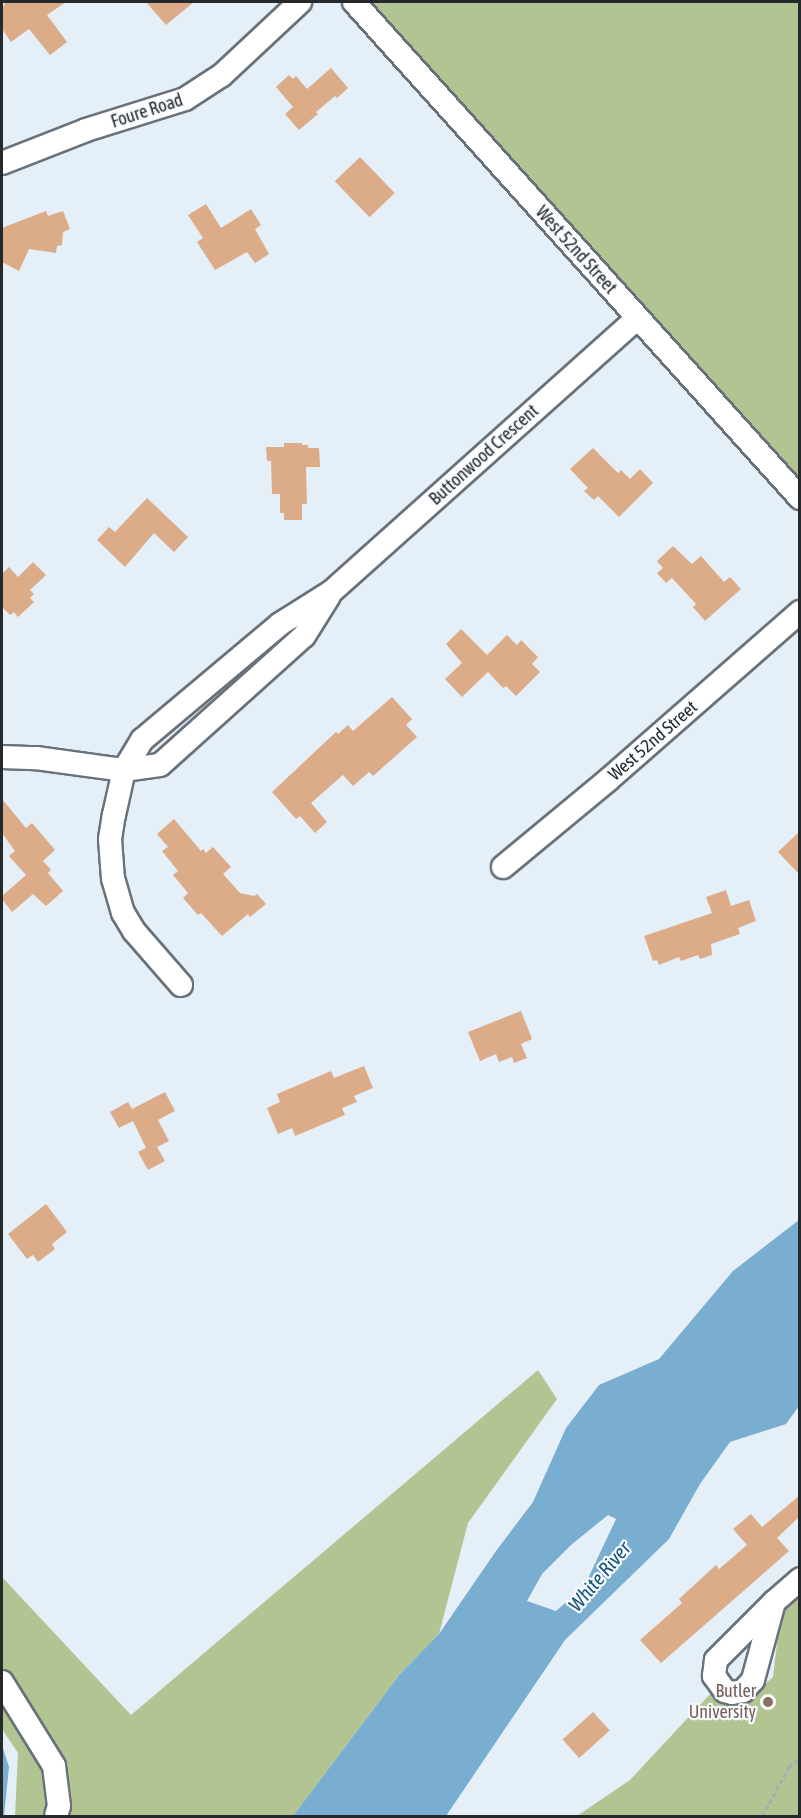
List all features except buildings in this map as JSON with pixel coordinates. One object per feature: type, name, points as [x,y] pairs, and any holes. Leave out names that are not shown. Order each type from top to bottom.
[{"type":"street","name":"Foure Road","points":[[2,163],[86,130],[185,99],[222,75],[300,2]]},
{"type":"street","name":"West 52nd Street","points":[[354,2],[800,498]]},
{"type":"street","name":"Buttonwood Crescent","points":[[331,592],[637,318]]},
{"type":"street","points":[[182,985],[134,931],[123,913],[114,887],[110,839],[124,770],[142,740],[280,624],[331,592]]},
{"type":"street","points":[[2,757],[36,758],[124,770],[160,765],[304,636],[331,592]]},
{"type":"street","name":"West 52nd Street","points":[[503,867],[608,780],[800,612]]},
{"type":"street","points":[[774,1602],[800,1579]]},
{"type":"street","points":[[2,1682],[54,1766],[59,1806],[56,1816]]},
{"type":"path","points":[[762,1816],[789,1767],[800,1758]]},
{"type":"green space","points":[[368,2],[799,2],[799,485]]},
{"type":"green space","points":[[538,1370],[557,1399],[468,1523],[439,1634],[400,1674],[293,1816],[15,1816],[18,1753],[2,1729],[2,1577],[131,1715]]},
{"type":"green space","name":"Butler University","points":[[799,1586],[799,1816],[577,1816],[630,1780],[712,1692],[726,1705],[748,1699],[773,1677],[782,1601]]},
{"type":"water","name":"White River","points":[[799,1220],[799,1406],[786,1424],[730,1442],[700,1484],[669,1539],[565,1640],[446,1816],[293,1816],[400,1674],[439,1634],[533,1502],[566,1428],[599,1385],[659,1359],[733,1271]],"holes":[[[608,1515],[616,1519],[584,1587],[556,1611],[527,1601],[542,1574],[571,1545]]]},
{"type":"water","points":[[2,1745],[9,1767],[4,1816],[2,1816]]},
{"type":"place","name":"Butler University","points":[[768,1702]]}]
